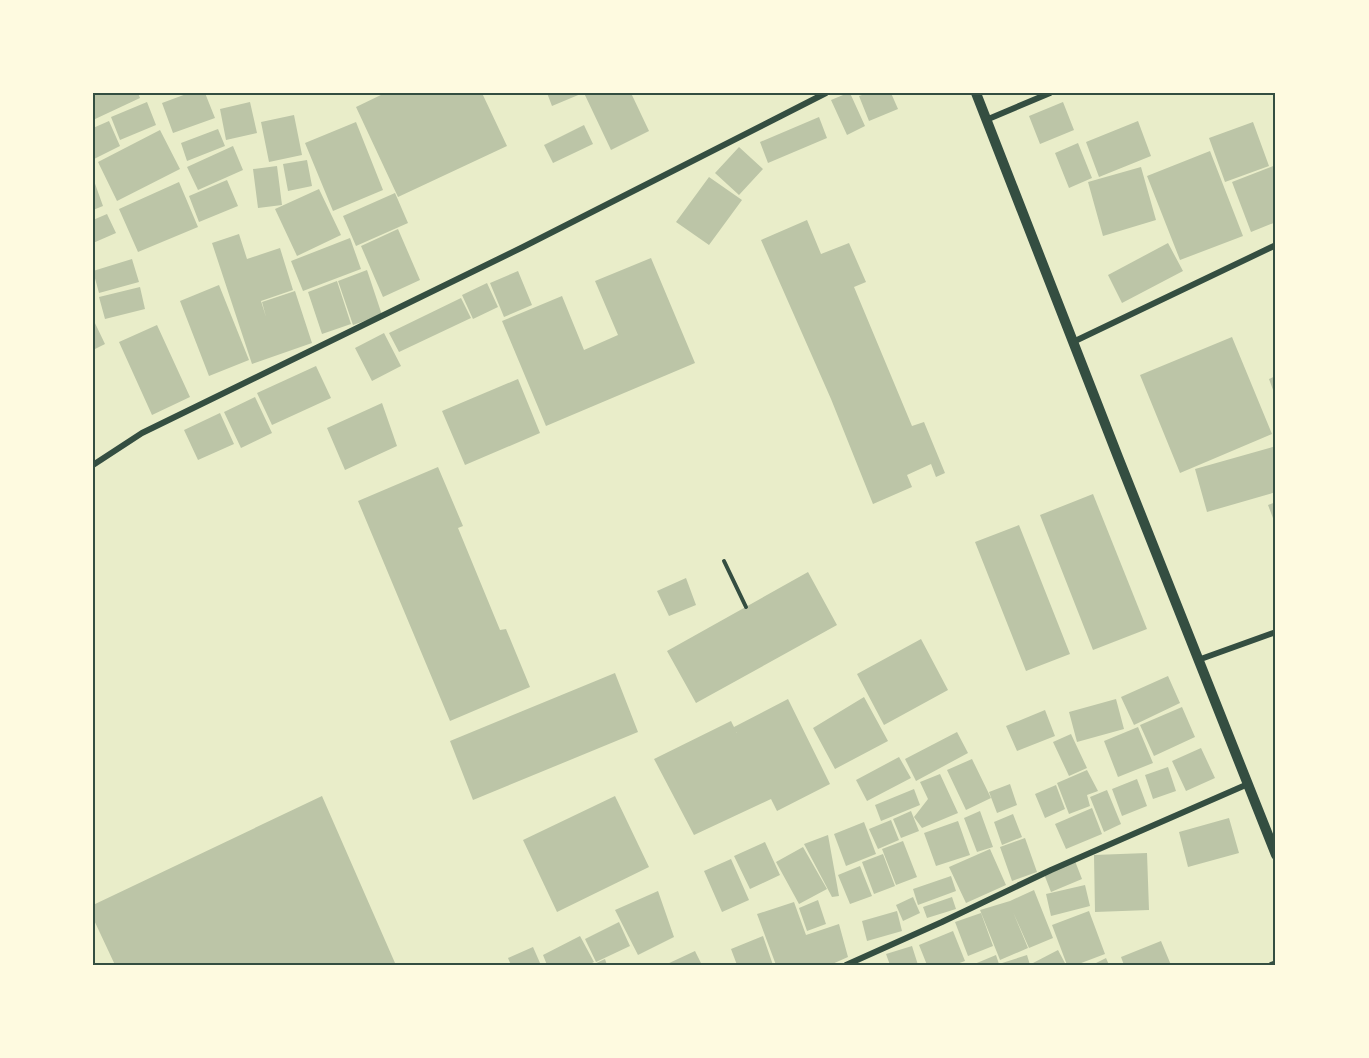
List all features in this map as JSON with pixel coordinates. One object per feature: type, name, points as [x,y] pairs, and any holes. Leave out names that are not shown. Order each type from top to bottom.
[{"type":"street","points":[[93,465],[142,433],[523,247],[826,93]]},
{"type":"street","points":[[976,93],[1276,855]]},
{"type":"street","points":[[986,120],[1050,93]]},
{"type":"street","points":[[1073,342],[1276,246]]},
{"type":"street","points":[[1198,660],[1276,632]]},
{"type":"street","points":[[846,965],[1051,870],[1248,784]]},
{"type":"street","points":[[1271,965],[1276,963]]},
{"type":"path","points":[[724,561],[746,607]]},
{"type":"building","points":[[93,93],[138,93],[140,98],[93,120]]},
{"type":"building","points":[[189,93],[205,93],[215,118],[173,133],[162,103]]},
{"type":"building","points":[[385,93],[482,93],[507,146],[398,197],[356,107]]},
{"type":"building","points":[[547,93],[583,93],[552,106]]},
{"type":"building","points":[[584,93],[631,93],[649,131],[611,150]]},
{"type":"building","points":[[848,93],[865,126],[847,135],[831,100]]},
{"type":"building","points":[[868,93],[891,93],[898,109],[869,121],[859,96]]},
{"type":"building","points":[[147,102],[156,125],[120,140],[111,117]]},
{"type":"building","points":[[250,102],[257,133],[226,140],[220,109]]},
{"type":"building","points":[[1063,102],[1074,130],[1040,144],[1029,116]]},
{"type":"building","points":[[294,115],[302,155],[269,162],[261,122]]},
{"type":"building","points":[[819,117],[827,138],[768,163],[760,142]]},
{"type":"building","points":[[109,121],[120,146],[94,159],[93,128]]},
{"type":"building","points":[[1138,121],[1151,156],[1099,177],[1086,142]]},
{"type":"building","points":[[356,122],[383,190],[333,211],[305,143]]},
{"type":"building","points":[[1253,122],[1269,166],[1225,182],[1209,138]]},
{"type":"building","points":[[584,125],[593,144],[553,163],[544,145]]},
{"type":"building","points":[[218,129],[225,146],[187,161],[181,143]]},
{"type":"building","points":[[160,130],[180,169],[117,201],[98,162]]},
{"type":"building","points":[[1078,143],[1092,178],[1069,188],[1055,153]]},
{"type":"building","points":[[233,146],[243,170],[198,190],[187,167]]},
{"type":"building","points":[[739,147],[763,169],[739,195],[715,173]]},
{"type":"building","points":[[1210,151],[1243,236],[1180,260],[1147,176]]},
{"type":"building","points":[[307,160],[312,186],[288,191],[283,164]]},
{"type":"building","points":[[1276,165],[1276,222],[1251,232],[1232,182]]},
{"type":"building","points":[[277,166],[282,205],[258,208],[253,169]]},
{"type":"building","points":[[1141,167],[1156,220],[1103,236],[1088,182]]},
{"type":"building","points":[[709,177],[742,200],[709,245],[676,222]]},
{"type":"building","points":[[93,178],[103,206],[93,210]]},
{"type":"building","points":[[227,180],[238,206],[199,222],[189,196]]},
{"type":"building","points":[[179,182],[198,227],[138,252],[119,209]]},
{"type":"building","points":[[319,189],[341,235],[297,256],[275,209]]},
{"type":"building","points":[[395,193],[408,223],[356,246],[343,216]]},
{"type":"building","points":[[107,214],[116,233],[93,243],[93,220]]},
{"type":"building","points":[[807,220],[821,254],[849,243],[866,282],[854,287],[912,426],[924,422],[945,473],[936,477],[931,464],[907,475],[912,487],[873,504],[831,399],[761,240]]},
{"type":"building","points":[[398,229],[420,280],[383,297],[361,246]]},
{"type":"building","points":[[239,234],[247,259],[280,248],[293,290],[261,301],[266,317],[262,302],[295,291],[312,343],[252,364],[212,243]]},
{"type":"building","points":[[350,238],[361,269],[303,291],[291,261]]},
{"type":"building","points":[[1168,243],[1183,271],[1122,303],[1108,275]]},
{"type":"building","points":[[651,258],[695,363],[546,426],[502,321],[562,296],[584,350],[618,335],[595,281]]},
{"type":"building","points":[[132,259],[139,282],[99,293],[93,271]]},
{"type":"building","points":[[367,270],[382,315],[353,325],[338,281]]},
{"type":"building","points":[[518,271],[532,305],[504,317],[490,283]]},
{"type":"building","points":[[337,281],[351,324],[322,334],[308,292]]},
{"type":"building","points":[[487,283],[498,307],[473,319],[462,295]]},
{"type":"building","points":[[219,285],[249,360],[209,376],[180,301]]},
{"type":"building","points":[[140,287],[145,309],[105,319],[99,297]]},
{"type":"building","points":[[461,298],[471,318],[399,352],[389,333]]},
{"type":"building","points":[[93,319],[105,344],[93,350]]},
{"type":"building","points":[[157,325],[190,397],[152,415],[119,342]]},
{"type":"building","points":[[384,333],[401,366],[372,381],[355,348]]},
{"type":"building","points":[[1232,337],[1272,434],[1180,473],[1140,375]]},
{"type":"building","points":[[316,366],[331,398],[272,425],[257,393]]},
{"type":"building","points":[[1276,376],[1276,398],[1269,379]]},
{"type":"building","points":[[518,379],[540,433],[465,465],[442,411]]},
{"type":"building","points":[[255,397],[272,433],[241,448],[224,412]]},
{"type":"building","points":[[382,403],[397,446],[345,470],[327,428]]},
{"type":"building","points":[[220,413],[234,444],[198,460],[184,430]]},
{"type":"building","points":[[1276,446],[1276,492],[1207,512],[1195,469]]},
{"type":"building","points":[[438,467],[463,526],[458,528],[500,630],[506,629],[530,687],[450,721],[358,501]]},
{"type":"building","points":[[1093,494],[1147,629],[1093,650],[1040,515]]},
{"type":"building","points":[[1276,502],[1276,526],[1268,505]]},
{"type":"building","points":[[1019,525],[1070,654],[1026,671],[975,542]]},
{"type":"building","points":[[808,572],[837,625],[696,703],[667,651]]},
{"type":"building","points":[[686,578],[696,605],[669,616],[657,591]]},
{"type":"building","points":[[921,639],[948,690],[884,725],[857,674]]},
{"type":"building","points":[[615,673],[638,732],[473,800],[450,741]]},
{"type":"building","points":[[1168,676],[1180,703],[1134,725],[1121,697]]},
{"type":"building","points":[[864,697],[888,741],[835,769],[813,728]]},
{"type":"building","points":[[788,699],[830,784],[777,811],[771,799],[694,835],[654,759],[731,721],[734,727]]},
{"type":"building","points":[[1116,699],[1124,729],[1077,742],[1069,712]]},
{"type":"building","points":[[1182,707],[1195,737],[1154,756],[1140,725]]},
{"type":"building","points":[[1045,710],[1055,736],[1017,751],[1006,726]]},
{"type":"building","points":[[1138,727],[1153,763],[1118,777],[1104,741]]},
{"type":"building","points":[[957,732],[968,753],[916,781],[905,759]]},
{"type":"building","points":[[1071,734],[1087,768],[1069,776],[1053,742]]},
{"type":"building","points":[[1201,748],[1215,778],[1186,791],[1172,761]]},
{"type":"building","points":[[899,757],[911,778],[867,801],[856,780]]},
{"type":"building","points":[[972,759],[991,798],[966,810],[947,770]]},
{"type":"building","points":[[1168,767],[1176,791],[1153,799],[1145,775]]},
{"type":"building","points":[[1087,770],[1098,791],[1087,795],[1090,806],[1069,814],[1057,783]]},
{"type":"building","points":[[940,774],[958,813],[922,828],[914,817],[928,799],[920,782]]},
{"type":"building","points":[[1137,779],[1147,806],[1122,816],[1112,789]]},
{"type":"building","points":[[1010,784],[1017,805],[997,813],[989,792]]},
{"type":"building","points":[[1056,785],[1065,809],[1045,818],[1035,794]]},
{"type":"building","points":[[914,789],[920,805],[881,821],[875,805]]},
{"type":"building","points":[[1107,790],[1121,824],[1104,832],[1090,797]]},
{"type":"building","points":[[322,796],[395,963],[391,965],[115,965],[93,918],[93,905]]},
{"type":"building","points":[[615,796],[649,867],[557,912],[523,840]]},
{"type":"building","points":[[1092,808],[1102,834],[1066,849],[1055,824]]},
{"type":"building","points":[[911,811],[919,831],[901,838],[893,819]]},
{"type":"building","points":[[980,811],[993,847],[977,852],[964,818]]},
{"type":"building","points":[[1013,814],[1022,837],[1002,845],[994,822]]},
{"type":"building","points":[[1229,818],[1239,853],[1188,867],[1179,832]]},
{"type":"building","points":[[891,820],[899,840],[878,849],[869,829]]},
{"type":"building","points":[[958,821],[970,855],[936,866],[924,833]]},
{"type":"building","points":[[864,822],[876,854],[846,866],[834,834]]},
{"type":"building","points":[[828,835],[839,896],[832,897],[804,844]]},
{"type":"building","points":[[1025,838],[1037,872],[1012,881],[1000,847]]},
{"type":"building","points":[[903,841],[917,877],[896,885],[882,849]]},
{"type":"building","points":[[765,842],[780,875],[750,889],[734,856]]},
{"type":"building","points":[[803,847],[827,889],[799,904],[776,862]]},
{"type":"building","points":[[990,849],[1006,885],[966,903],[949,867]]},
{"type":"building","points":[[1147,853],[1149,910],[1095,912],[1094,855]]},
{"type":"building","points":[[883,854],[895,886],[874,894],[862,862]]},
{"type":"building","points":[[731,859],[749,900],[722,912],[704,871]]},
{"type":"building","points":[[1075,861],[1082,879],[1051,892],[1044,874]]},
{"type":"building","points":[[860,866],[872,896],[850,904],[838,875]]},
{"type":"building","points":[[951,876],[956,891],[918,905],[913,889]]},
{"type":"building","points":[[1085,885],[1090,906],[1051,916],[1046,894]]},
{"type":"building","points":[[1034,890],[1053,938],[1029,948],[1013,912],[1028,948],[1000,960],[980,910],[1010,901]]},
{"type":"building","points":[[658,891],[674,937],[638,955],[615,910]]},
{"type":"building","points":[[913,897],[920,913],[903,921],[896,905]]},
{"type":"building","points":[[952,897],[956,909],[927,918],[923,907]]},
{"type":"building","points":[[818,900],[826,924],[807,931],[799,908]]},
{"type":"building","points":[[794,902],[806,935],[839,924],[848,957],[830,965],[776,965],[757,914]]},
{"type":"building","points":[[897,911],[902,931],[867,941],[862,921]]},
{"type":"building","points":[[1089,911],[1105,954],[1076,965],[1067,965],[1052,925]]},
{"type":"building","points":[[981,913],[993,946],[968,956],[955,922]]},
{"type":"building","points":[[619,922],[630,946],[596,962],[585,939]]},
{"type":"building","points":[[953,931],[965,961],[954,965],[927,965],[919,945]]},
{"type":"building","points":[[580,936],[594,962],[588,965],[547,965],[543,955]]},
{"type":"building","points":[[763,936],[773,965],[737,965],[731,949]]},
{"type":"building","points":[[1161,941],[1171,965],[1124,965],[1121,957]]},
{"type":"building","points":[[912,946],[918,965],[890,965],[886,954]]},
{"type":"building","points":[[533,947],[540,963],[511,965],[508,958]]},
{"type":"building","points":[[1058,950],[1066,965],[1034,965],[1033,963]]},
{"type":"building","points":[[695,951],[702,965],[665,965]]},
{"type":"building","points":[[996,955],[999,964],[1027,955],[1030,965],[972,965]]},
{"type":"building","points":[[1106,958],[1109,965],[1092,965]]},
{"type":"building","points":[[605,959],[607,965],[592,965]]}]
